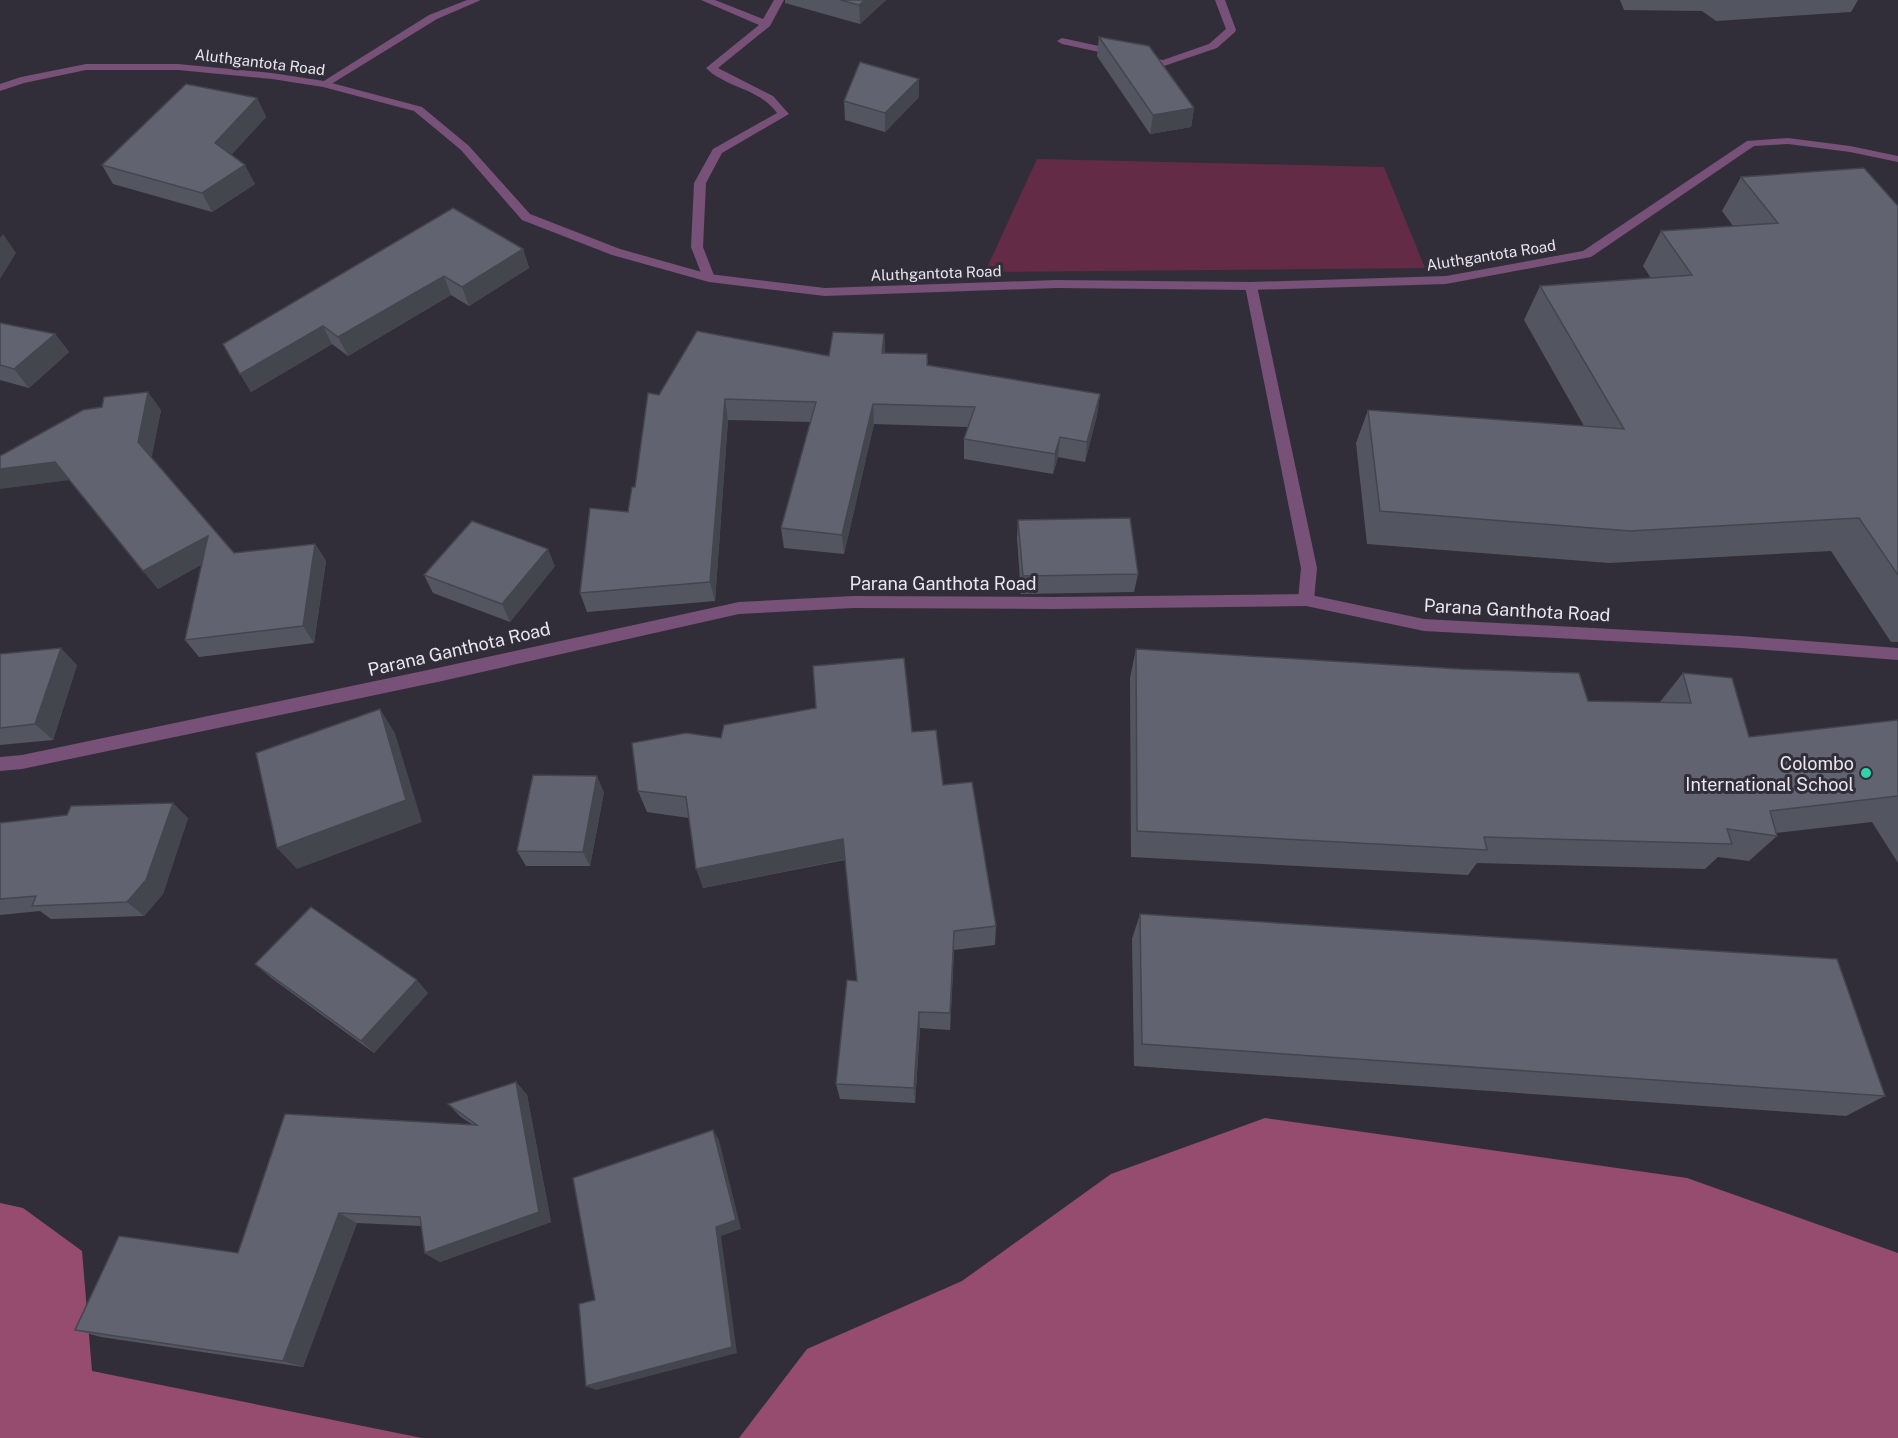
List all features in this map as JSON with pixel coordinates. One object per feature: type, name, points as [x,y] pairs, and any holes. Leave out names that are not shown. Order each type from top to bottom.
[{"type":"street","points":[[324,84],[433,17],[476,0]]},
{"type":"street","points":[[706,0],[766,24]]},
{"type":"street","points":[[709,278],[697,247],[700,183],[717,151],[783,114],[778,105],[753,88],[711,68],[766,24],[779,0]]},
{"type":"street","points":[[1062,41],[1164,63],[1213,46],[1231,30],[1220,0]]},
{"type":"street","name":"Aluthgantota Road","points":[[0,88],[21,80],[86,67],[178,67],[272,76],[324,84],[418,109],[465,148],[525,217],[615,252],[709,278],[825,292],[1056,284],[1251,286],[1446,280],[1587,254],[1751,142],[1788,141],[1850,149],[1898,159]]},
{"type":"street","points":[[1251,286],[1310,568],[1306,600]]},
{"type":"street","name":"Parana Ganthota Road","points":[[0,764],[22,762],[418,679],[739,608],[853,602],[1054,603],[1306,600],[1424,626],[1741,642],[1898,654]]},
{"type":"shaded area","points":[[1037,159],[1384,167],[1425,268],[985,272]]},
{"type":"shaded area","points":[[1265,1118],[1687,1178],[1898,1253],[1898,1438],[739,1438],[807,1349],[962,1281],[1111,1174]]},
{"type":"shaded area","points":[[0,1203],[23,1208],[82,1251],[92,1371],[422,1438],[0,1438]]},
{"type":"building","points":[[840,0],[865,0],[859,5]]},
{"type":"building","points":[[1099,37],[1149,46],[1194,108],[1153,115]]},
{"type":"building","points":[[860,62],[919,79],[885,113],[844,101]]},
{"type":"building","points":[[186,84],[257,98],[215,143],[245,165],[202,193],[102,165]]},
{"type":"building","points":[[1864,168],[1898,206],[1898,575],[1859,518],[1630,531],[1380,511],[1368,410],[1624,429],[1540,286],[1692,275],[1661,231],[1778,223],[1741,177]]},
{"type":"building","points":[[453,208],[523,249],[462,287],[444,276],[338,337],[323,326],[240,374],[223,344]]},
{"type":"building","points":[[0,323],[55,334],[14,369],[0,365]]},
{"type":"building","points":[[697,331],[829,356],[833,332],[884,334],[882,353],[927,354],[927,365],[1100,394],[1087,442],[1060,437],[1055,454],[964,439],[975,407],[873,404],[842,535],[781,528],[816,402],[725,399],[710,582],[580,593],[590,508],[628,512],[632,487],[635,487],[648,393],[659,395]]},
{"type":"building","points":[[148,392],[138,442],[234,553],[315,544],[303,626],[185,640],[208,536],[143,571],[55,462],[0,469],[0,456],[83,410],[102,407],[104,397]]},
{"type":"building","points":[[1130,518],[1138,574],[1023,576],[1018,520]]},
{"type":"building","points":[[472,521],[548,549],[502,604],[424,575]]},
{"type":"building","points":[[61,648],[35,724],[0,728],[0,654]]},
{"type":"building","points":[[1136,649],[1460,669],[1579,673],[1588,701],[1691,703],[1683,673],[1732,678],[1749,737],[1898,720],[1898,796],[1770,811],[1777,836],[1727,829],[1732,844],[1484,837],[1487,850],[1137,831]]},
{"type":"building","points":[[904,658],[912,732],[936,730],[943,785],[972,782],[996,926],[954,931],[950,1013],[919,1012],[914,1088],[836,1084],[847,980],[857,981],[843,839],[696,869],[686,797],[638,791],[632,743],[686,733],[721,738],[724,725],[816,708],[813,666]]},
{"type":"building","points":[[380,709],[406,800],[277,848],[256,753]]},
{"type":"building","points":[[533,775],[597,776],[583,852],[517,851]]},
{"type":"building","points":[[173,803],[146,880],[127,902],[32,906],[36,896],[0,899],[0,823],[67,815],[71,806]]},
{"type":"building","points":[[311,907],[417,980],[361,1041],[255,964]]},
{"type":"building","points":[[1140,914],[1837,959],[1885,1096],[1142,1044]]},
{"type":"building","points":[[516,1082],[539,1212],[425,1253],[420,1217],[339,1213],[283,1361],[75,1330],[119,1236],[238,1253],[285,1114],[477,1125],[448,1104]]},
{"type":"building","points":[[713,1130],[736,1220],[716,1227],[732,1347],[586,1386],[579,1304],[595,1300],[573,1178]]},
{"type":"place","name":"Colombo International School","points":[[1866,773]]}]
